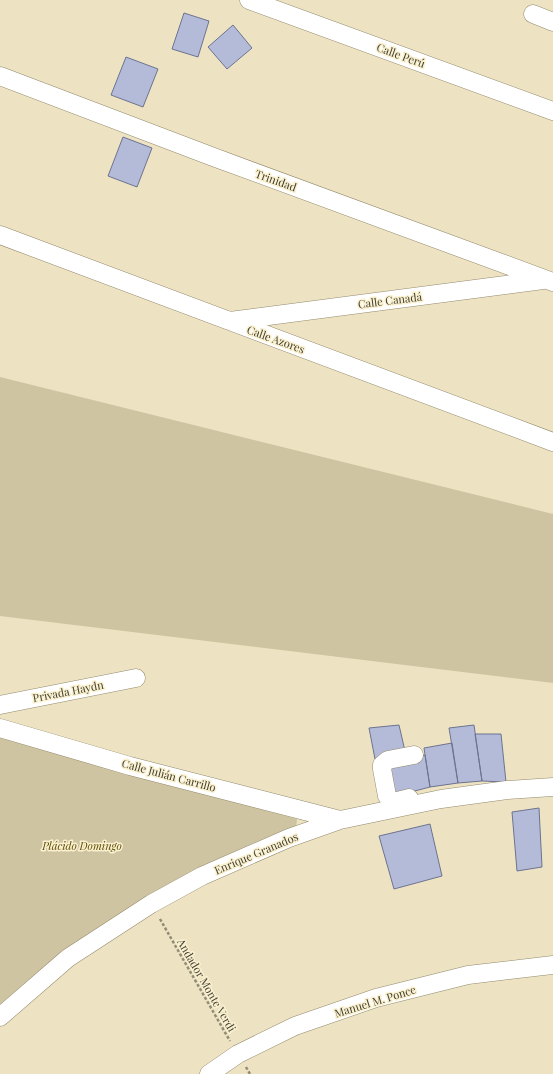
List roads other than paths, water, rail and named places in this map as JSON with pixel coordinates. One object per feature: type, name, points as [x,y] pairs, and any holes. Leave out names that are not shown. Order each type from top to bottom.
[{"type":"street","name":"Calle Perú","points":[[249,0],[553,111]]},
{"type":"street","points":[[533,14],[553,22]]},
{"type":"street","name":"Trinidad","points":[[0,76],[216,158],[551,280]]},
{"type":"street","name":"Calle Azores","points":[[0,235],[553,442]]},
{"type":"street","name":"Calle Canadá","points":[[227,321],[551,280]]},
{"type":"street","name":"Privada Haydn","points":[[0,705],[136,678]]},
{"type":"street","name":"Calle Julián Carrillo","points":[[0,728],[130,766],[340,820]]},
{"type":"street","points":[[414,755],[388,760],[382,765],[388,799],[395,801],[437,792],[441,799]]},
{"type":"street","name":"Enrique Granados","points":[[0,1017],[68,958],[151,904],[202,876],[289,838],[340,820],[441,799],[506,790],[553,787]]},
{"type":"street","name":"Manuel M. Ponce","points":[[209,1074],[238,1054],[296,1026],[376,998],[468,975],[553,965]]},
{"type":"park label","name":"Plácido Domingo","points":[[82,845]]}]
